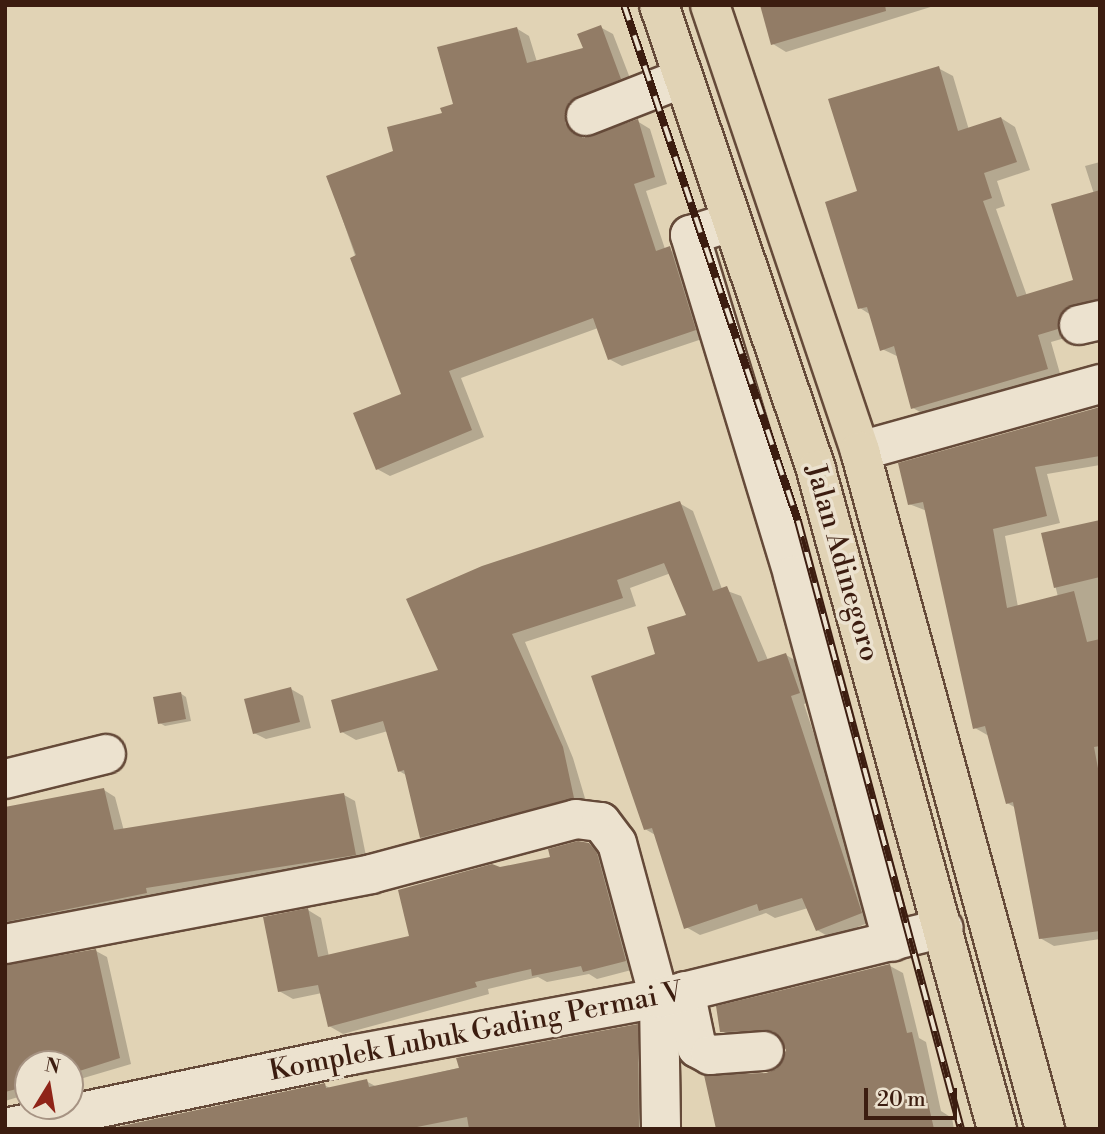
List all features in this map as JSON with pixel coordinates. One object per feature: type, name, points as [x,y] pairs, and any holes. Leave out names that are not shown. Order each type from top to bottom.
[{"type":"highway","name":"Jalan Adinegoro","points":[[659,5],[816,470],[944,928],[997,1129]]},
{"type":"highway","name":"Jalan Adinegoro","points":[[710,5],[860,451],[1045,1129]]},
{"type":"highway","points":[[771,335],[818,320]]},
{"type":"street","points":[[586,116],[683,78]]},
{"type":"street","points":[[731,222],[690,235],[793,575],[893,942]]},
{"type":"street","points":[[860,451],[1100,384]]},
{"type":"street","points":[[5,779],[106,754]]},
{"type":"street","points":[[5,944],[371,874],[576,819],[591,820],[610,830],[617,843],[672,995],[697,1048],[710,1055],[764,1051]]},
{"type":"street","name":"Komplek Lubuk Gading Permai V","points":[[5,1128],[352,1055],[672,995],[944,928]]},
{"type":"street","points":[[661,1129],[672,995]]},
{"type":"building","points":[[760,5],[885,5],[886,11],[771,45]]},
{"type":"building","points":[[601,25],[621,79],[569,102],[565,123],[583,138],[638,119],[655,177],[634,184],[656,251],[670,246],[696,330],[608,360],[593,318],[449,371],[472,430],[376,470],[353,413],[401,394],[350,258],[356,255],[326,176],[393,151],[387,127],[442,113],[440,108],[453,104],[437,47],[517,27],[527,63],[583,48],[577,34]]},
{"type":"building","points":[[939,66],[958,131],[1001,117],[1017,162],[984,173],[992,198],[983,201],[1017,297],[1073,280],[1051,204],[1100,190],[1100,299],[1065,309],[1058,329],[1038,335],[1048,369],[911,409],[894,346],[880,351],[867,307],[858,309],[825,202],[857,191],[828,99]]},
{"type":"building","points":[[1100,407],[1100,456],[1035,467],[1047,516],[993,529],[1007,608],[1074,591],[1087,642],[1100,639],[1100,746],[1094,747],[1100,779],[1100,931],[1039,939],[1013,802],[1006,804],[985,726],[973,729],[923,502],[908,505],[898,463]]},
{"type":"building","points":[[680,501],[713,591],[727,586],[758,662],[786,653],[800,693],[791,696],[862,913],[816,931],[802,898],[759,911],[757,904],[684,929],[652,828],[644,830],[591,676],[655,654],[647,627],[686,615],[664,563],[617,580],[623,598],[512,634],[563,747],[574,798],[420,838],[404,770],[398,772],[383,721],[340,733],[331,700],[438,670],[406,599],[482,566]]},
{"type":"building","points":[[1100,520],[1100,577],[1054,588],[1041,533]]},
{"type":"building","points":[[291,687],[300,722],[253,734],[244,699]]},
{"type":"building","points":[[181,692],[186,719],[158,724],[153,697]]},
{"type":"building","points":[[104,788],[114,830],[344,793],[356,855],[146,888],[147,893],[5,922],[5,807]]},
{"type":"building","points":[[578,841],[589,843],[597,853],[626,961],[583,972],[581,966],[532,976],[531,969],[475,982],[477,987],[328,1027],[318,985],[278,992],[263,917],[308,908],[318,957],[409,936],[398,890],[492,864],[500,867],[550,857],[548,849]]},
{"type":"building","points":[[96,949],[120,1058],[84,1070],[84,1050],[14,1050],[14,1090],[5,1092],[5,965]]},
{"type":"building","points":[[890,964],[907,1033],[912,1032],[934,1129],[716,1129],[704,1075],[766,1073],[777,1069],[786,1050],[773,1031],[720,1032],[716,1006]]},
{"type":"building","points":[[638,1024],[639,1129],[469,1129],[467,1117],[407,1129],[107,1129],[325,1083],[326,1088],[367,1079],[369,1087],[459,1068],[456,1058]]},
{"type":"railway","points":[[624,5],[798,521],[961,1129]]}]
